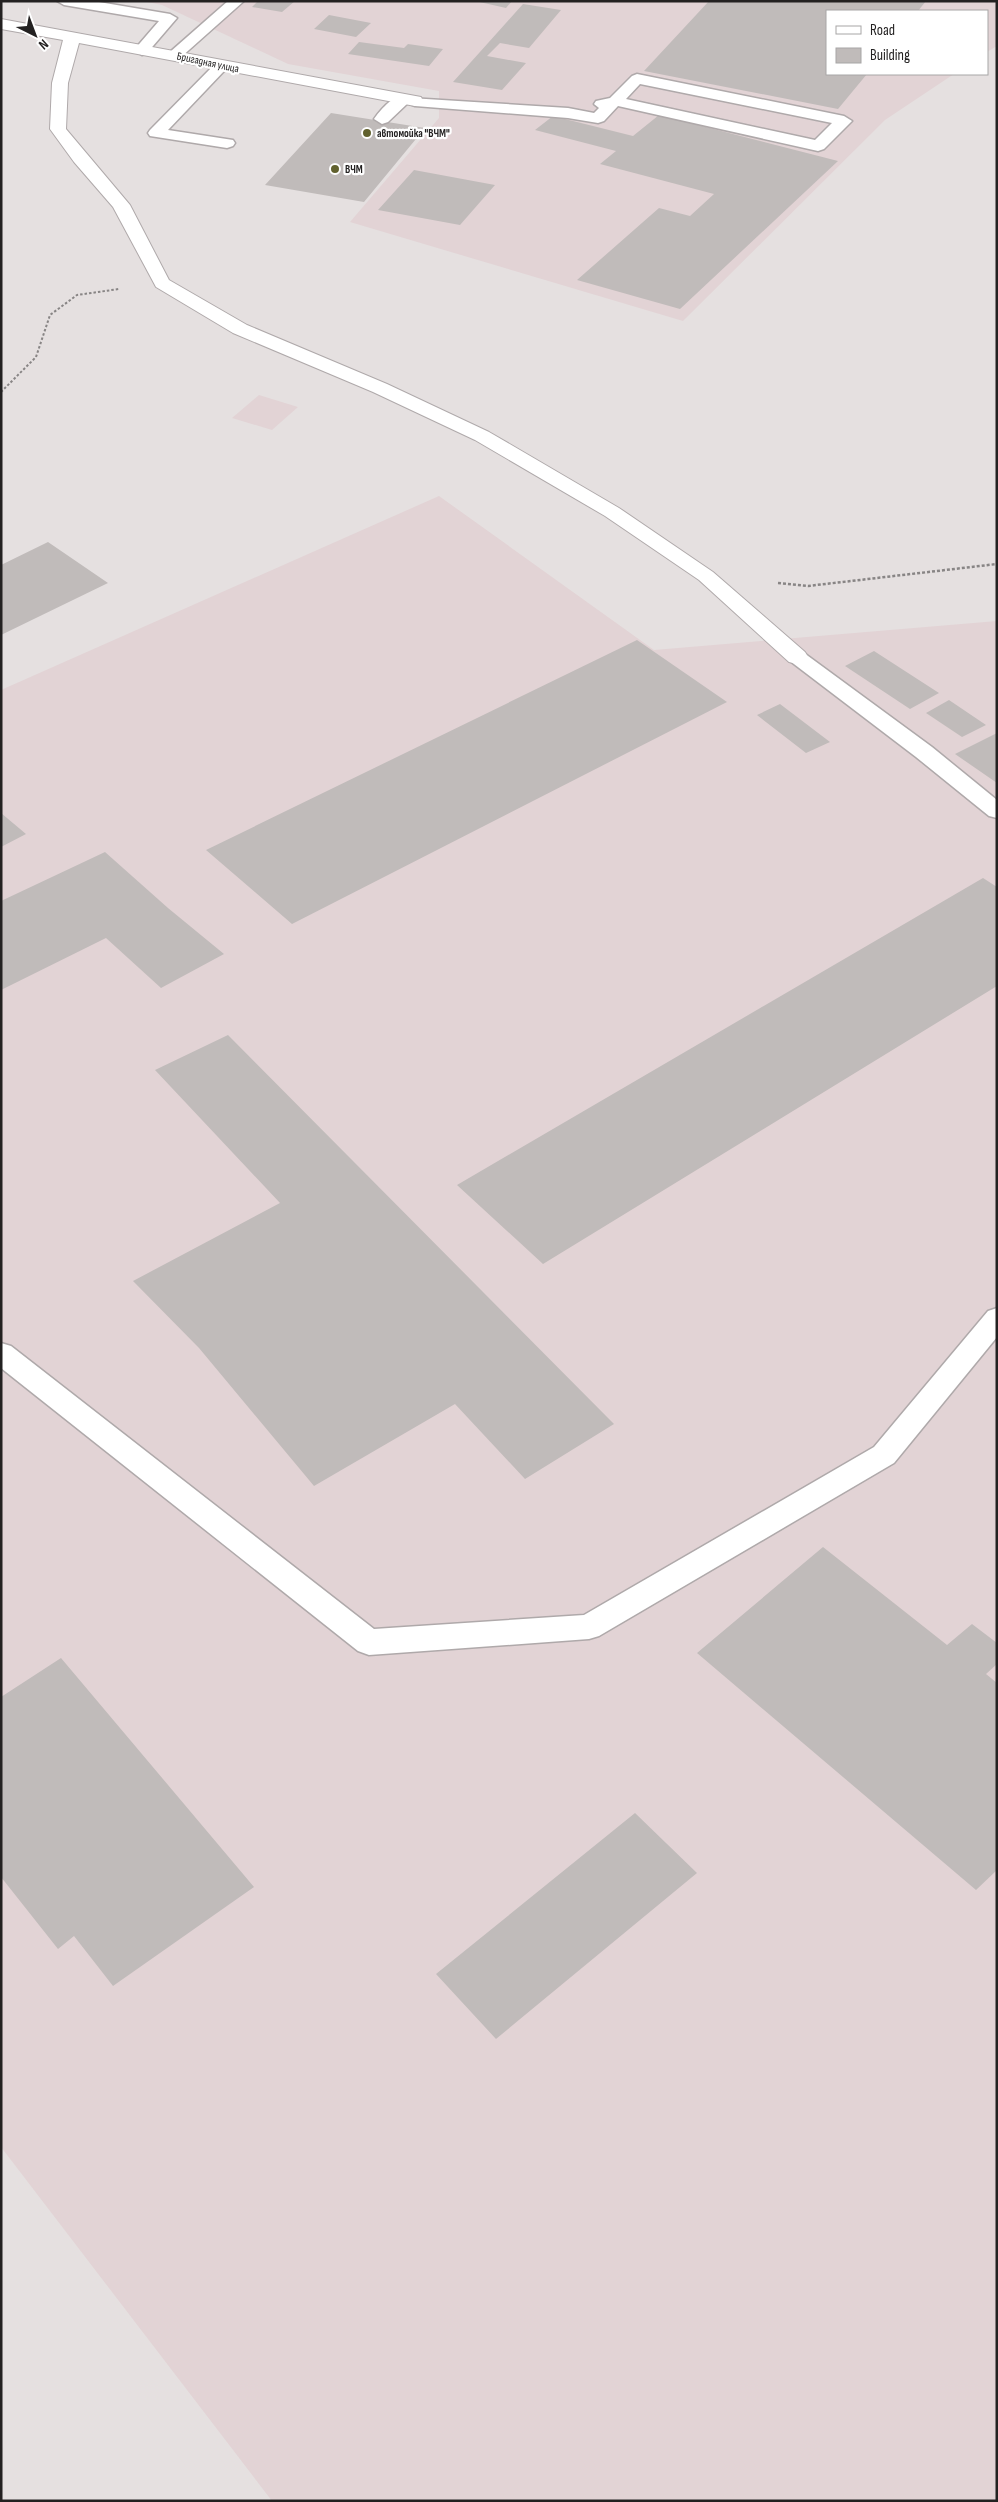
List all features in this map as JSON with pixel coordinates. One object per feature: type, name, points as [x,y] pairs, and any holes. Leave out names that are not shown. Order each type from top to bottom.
[{"type":"street","name":"Бригадная улица","points":[[1,24],[409,100]]},
{"type":"street","points":[[72,38],[60,83],[58,129],[80,158],[121,205],[162,283],[240,329],[380,388],[482,436],[612,512],[706,576],[797,657]]},
{"type":"lane","points":[[64,1],[170,18],[142,50]]},
{"type":"lane","points":[[175,55],[237,1]]},
{"type":"lane","points":[[221,66],[156,133],[228,143]]},
{"type":"lane","points":[[382,119],[409,100],[568,113],[616,101],[818,146],[844,121],[637,79],[616,101]]},
{"type":"lane","points":[[797,657],[924,752],[997,811]]},
{"type":"lane","points":[[1,1353],[369,1642],[589,1627],[884,1455],[997,1318]]},
{"type":"path","points":[[1,392],[36,357],[50,315],[77,295],[162,283]]},
{"type":"path","points":[[706,576],[808,586],[997,564]]},
{"type":"shaded area","points":[[142,1],[997,1],[997,46],[988,51],[988,10],[826,10],[826,75],[952,75],[885,120],[683,321],[350,222],[439,118],[439,91],[288,64],[162,5]]},
{"type":"shaded area","points":[[259,395],[298,407],[272,430],[232,418]]},
{"type":"shaded area","points":[[439,496],[654,650],[997,621],[997,2501],[272,2501],[1,2147],[1,690]]},
{"type":"building","points":[[258,1],[295,1],[282,12],[252,7]]},
{"type":"building","points":[[475,1],[512,1],[506,8]]},
{"type":"building","points":[[709,1],[926,1],[919,10],[826,10],[826,75],[866,75],[838,109],[644,71]]},
{"type":"building","points":[[523,4],[561,10],[529,48],[500,43],[487,56],[526,63],[502,90],[453,82]]},
{"type":"building","points":[[329,15],[371,23],[356,37],[314,29]]},
{"type":"building","points":[[359,42],[404,48],[408,44],[443,49],[429,66],[348,54]]},
{"type":"building","name":"ВЧМ","points":[[331,113],[425,128],[364,202],[265,185]]},
{"type":"building","points":[[659,115],[838,161],[680,309],[577,280],[659,208],[690,216],[714,194],[600,164],[616,151],[535,130],[553,116],[633,136]]},
{"type":"building","points":[[414,170],[495,185],[460,225],[378,210]]},
{"type":"building","points":[[48,542],[108,583],[1,635],[1,565]]},
{"type":"building","points":[[637,640],[727,702],[292,924],[206,850]]},
{"type":"building","points":[[874,651],[939,693],[910,709],[845,666]]},
{"type":"building","points":[[949,700],[986,725],[962,737],[926,713]]},
{"type":"building","points":[[780,704],[830,742],[806,753],[757,715]]},
{"type":"building","points":[[997,733],[997,783],[955,754]]},
{"type":"building","points":[[1,813],[26,834],[1,847]]},
{"type":"building","points":[[105,852],[168,908],[224,954],[161,988],[106,938],[1,990],[1,901]]},
{"type":"building","points":[[983,878],[997,887],[997,986],[543,1264],[457,1185]]},
{"type":"building","points":[[228,1035],[614,1424],[525,1479],[455,1404],[314,1486],[199,1348],[133,1281],[280,1203],[155,1070]]},
{"type":"building","points":[[823,1547],[947,1645],[972,1624],[997,1643],[997,1664],[986,1674],[997,1683],[997,1870],[976,1890],[697,1653]]},
{"type":"building","points":[[61,1658],[254,1887],[113,1986],[74,1936],[58,1949],[1,1877],[1,1697]]},
{"type":"building","points":[[635,1813],[697,1873],[496,2039],[436,1974]]},
{"type":"place","name":"автомойка \"ВЧМ\"","points":[[367,133]]},
{"type":"place","name":"ВЧМ","points":[[335,169]]}]
